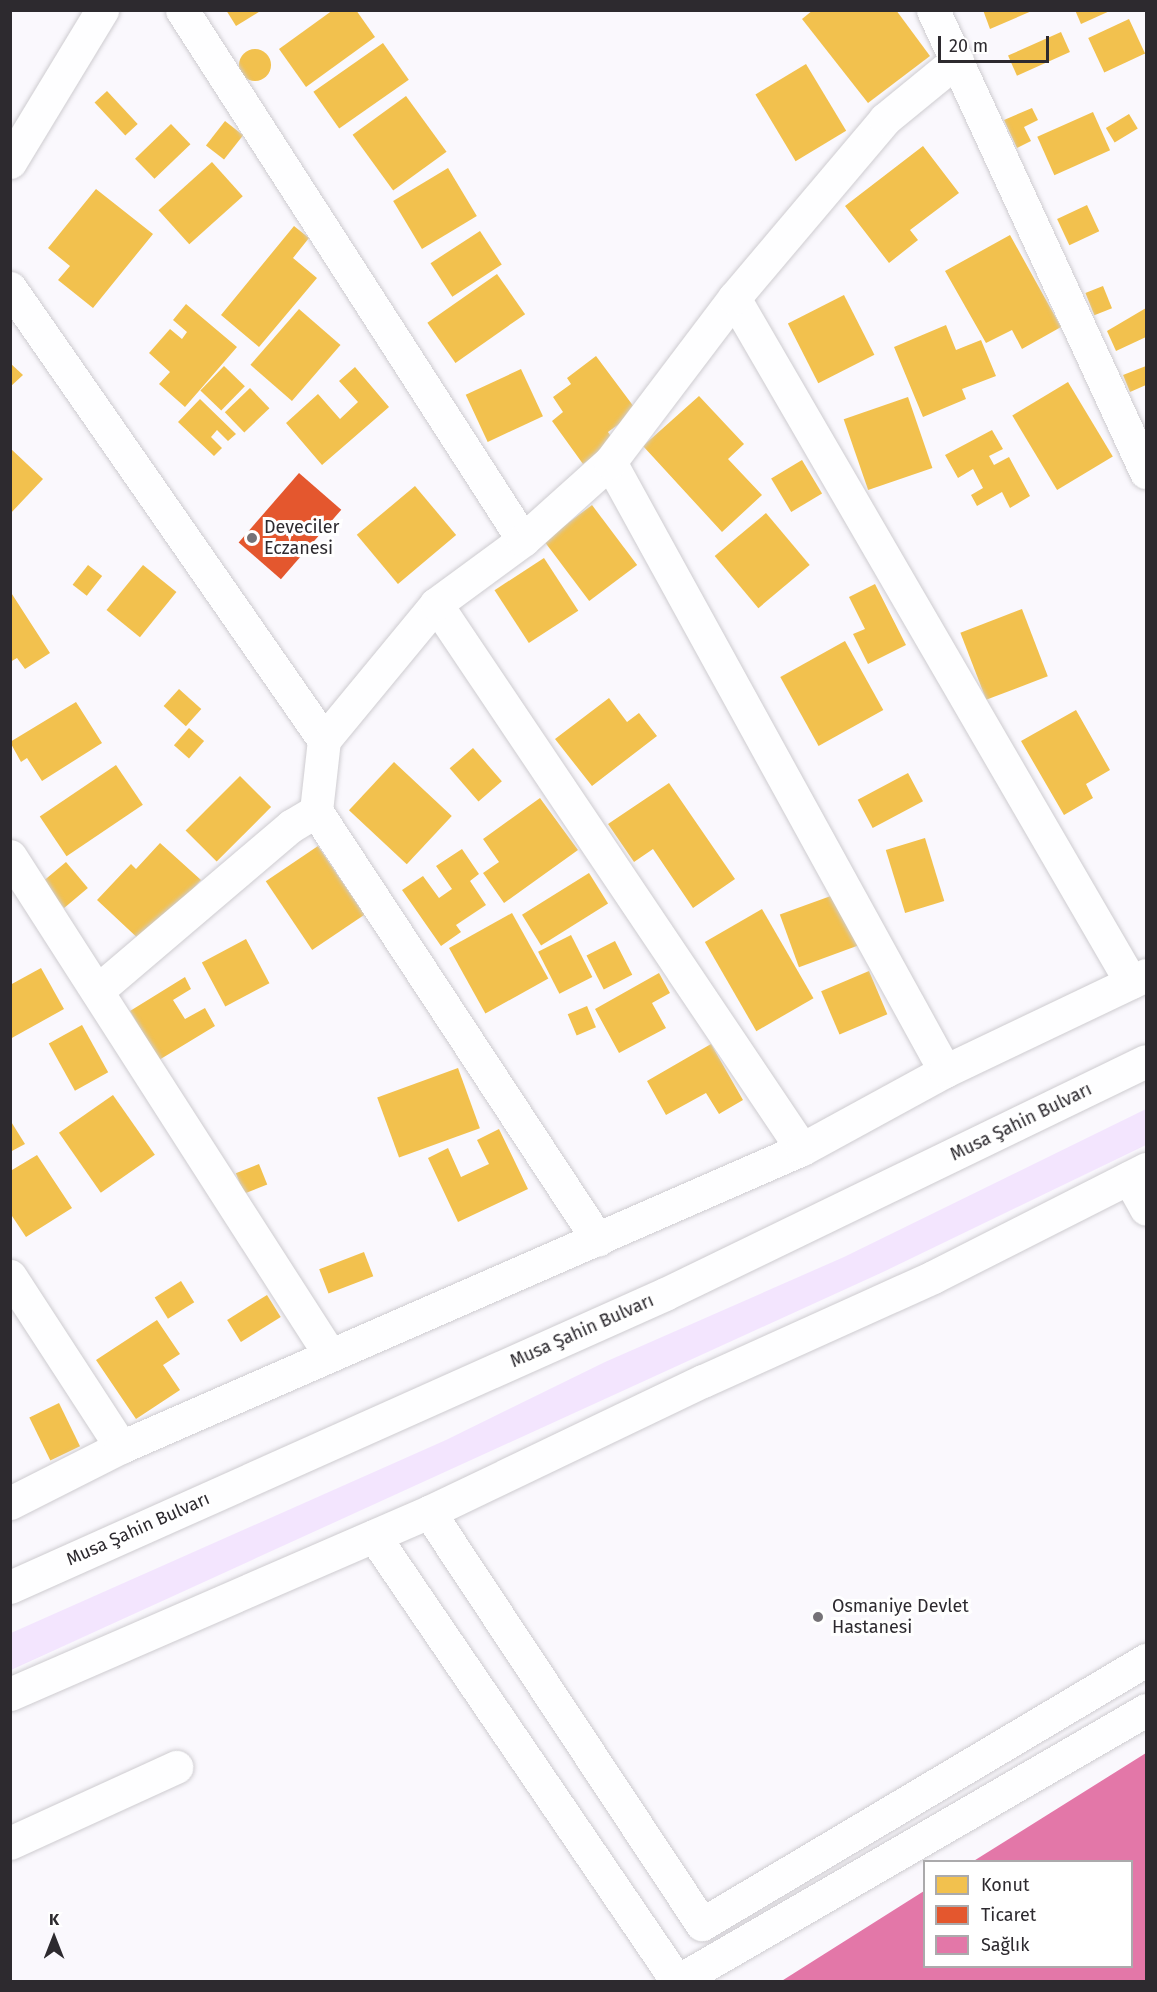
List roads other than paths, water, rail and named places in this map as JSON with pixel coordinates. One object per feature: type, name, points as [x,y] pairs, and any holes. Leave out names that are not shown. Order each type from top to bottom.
[{"type":"street","points":[[10,162],[102,10]]},
{"type":"street","points":[[182,10],[523,540]]},
{"type":"street","points":[[933,10],[1146,472]]},
{"type":"street","points":[[598,1240],[316,812],[324,740],[436,604],[523,540],[610,462],[734,298],[885,119],[957,60]]},
{"type":"street","points":[[10,288],[324,740]]},
{"type":"street","points":[[10,1503],[121,1447],[802,1149],[945,1071],[1139,978],[734,298]]},
{"type":"street","points":[[610,462],[945,1071]]},
{"type":"street","points":[[436,604],[802,1149]]},
{"type":"street","points":[[97,991],[291,826],[316,812]]},
{"type":"street","points":[[10,855],[330,1356]]},
{"type":"street","name":"Musa Şahin Bulvarı","points":[[10,1587],[665,1294],[1146,1060]]},
{"type":"street","points":[[10,1694],[429,1512],[703,1381],[933,1277],[1138,1174],[1146,1209]]},
{"type":"street","points":[[10,1276],[121,1447]]},
{"type":"street","points":[[429,1512],[702,1924],[1146,1660]]},
{"type":"street","points":[[374,1536],[677,1981],[1146,1710]]},
{"type":"street","points":[[10,1843],[176,1767]]},
{"type":"place","name":"Deveciler Eczanesi","points":[[252,538]]},
{"type":"place","name":"Osmaniye Devlet Hastanesi","points":[[818,1617]]}]
